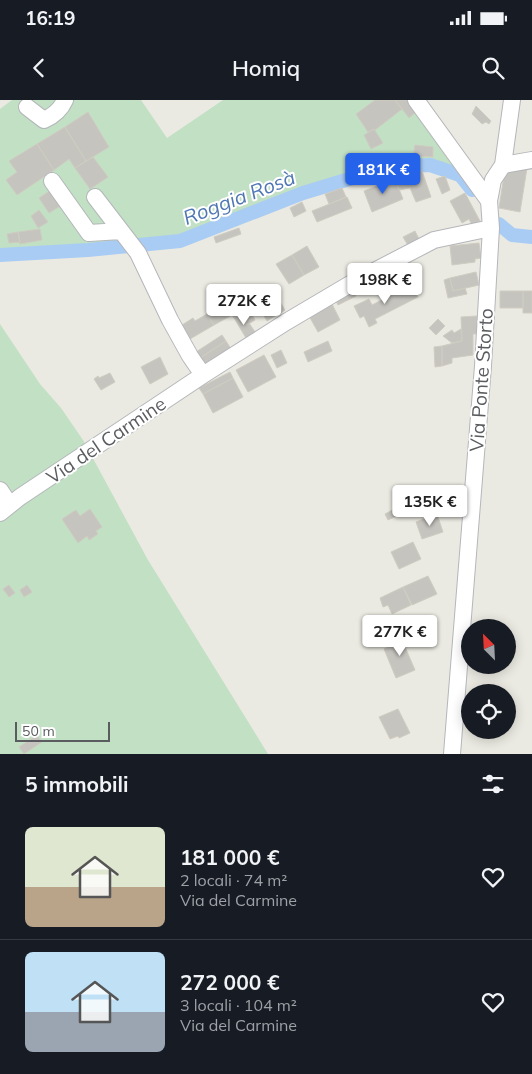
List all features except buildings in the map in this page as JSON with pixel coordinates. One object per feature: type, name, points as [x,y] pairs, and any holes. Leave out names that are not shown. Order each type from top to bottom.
[{"type":"street","points":[[27,107],[44,120],[51,117],[63,105],[65,100]]},
{"type":"street","points":[[416,100],[489,201]]},
{"type":"street","name":"Via Ponte Storto","points":[[452,754],[483,366],[491,228],[489,201],[493,180],[503,165],[512,100]]},
{"type":"street","points":[[503,165],[532,160]]},
{"type":"street","points":[[52,181],[89,233],[124,235]]},
{"type":"street","points":[[94,197],[138,254],[170,320],[203,375]]},
{"type":"street","name":"Via del Carmine","points":[[0,490],[5,509],[203,375],[286,322],[358,280],[434,240],[491,228]]},
{"type":"green space","points":[[12,100],[141,100],[167,138],[223,100],[410,100],[461,165],[455,181],[441,174],[421,169],[392,171],[290,204],[185,244],[157,250],[0,257],[0,109]]},
{"type":"green space","points":[[0,324],[40,384],[61,408],[83,440],[148,560],[268,754],[0,754]]},
{"type":"waterway","name":"Roggia Rosà","points":[[0,255],[88,250],[180,241],[303,193],[389,167],[430,165],[460,175],[472,190]]},
{"type":"waterway","name":"Roggia Rosà","points":[[499,224],[512,235],[532,237]]}]
